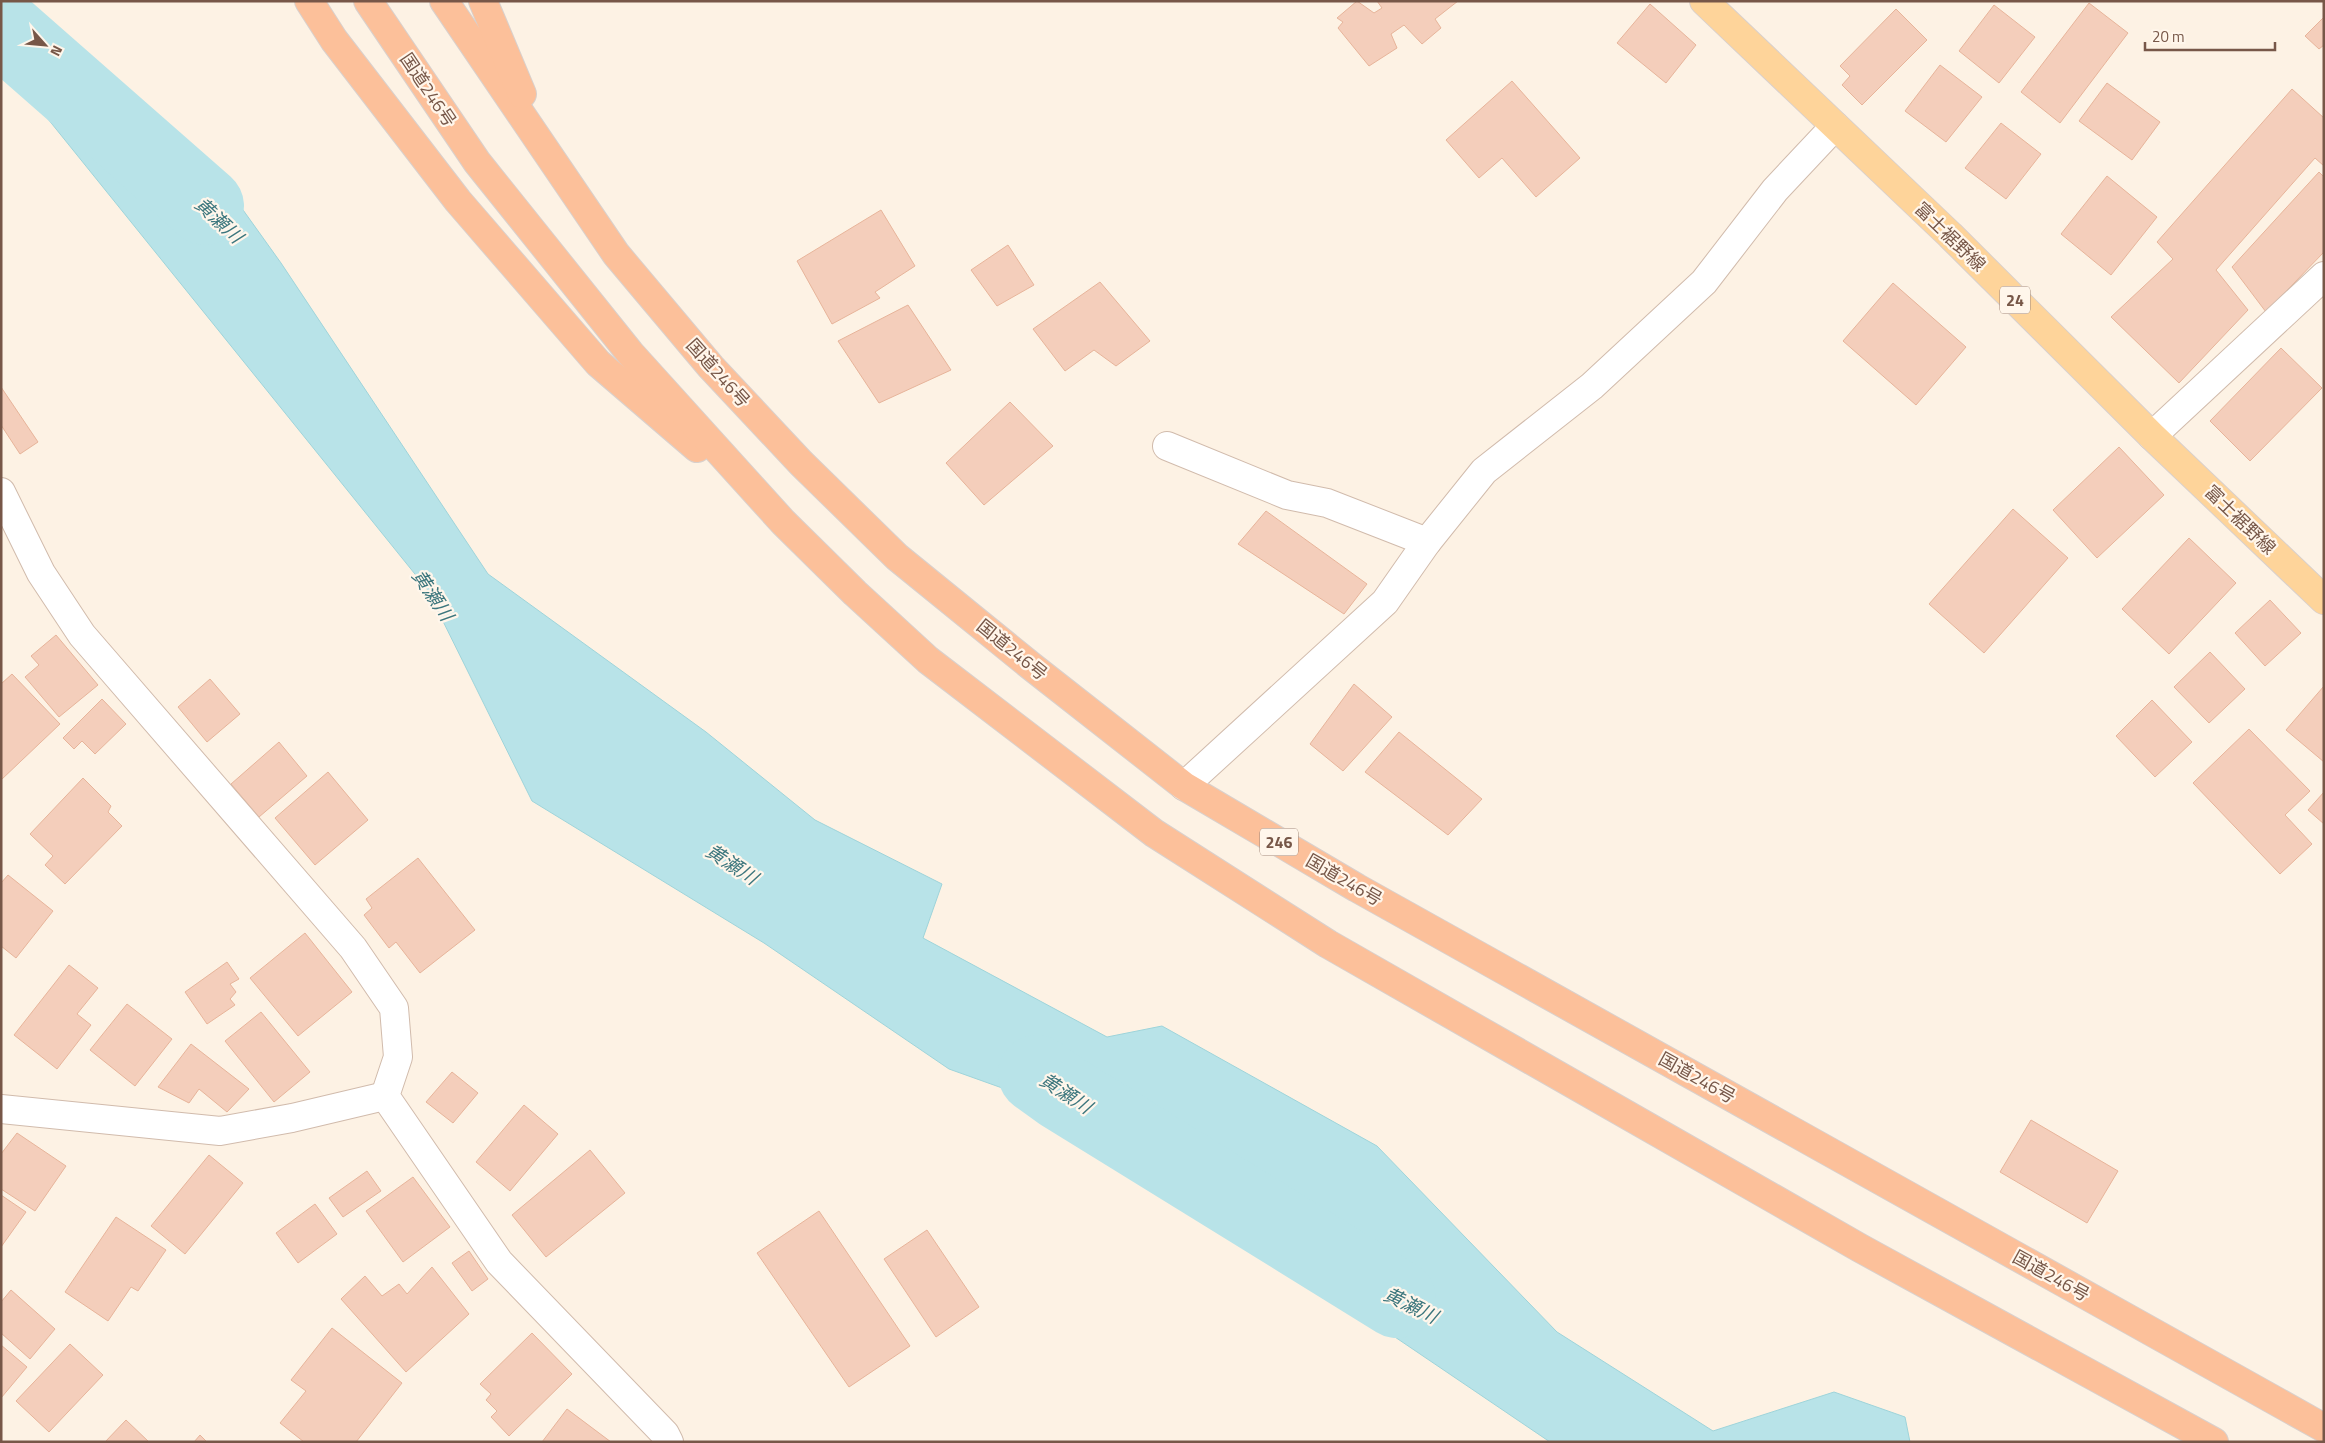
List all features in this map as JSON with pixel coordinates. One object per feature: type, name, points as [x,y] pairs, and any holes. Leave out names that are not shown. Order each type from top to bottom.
[{"type":"highway","points":[[309,1],[334,40],[458,201],[598,363],[783,522]]},
{"type":"highway","name":"国道246号","points":[[368,1],[477,162],[630,352],[783,522],[854,592],[928,660],[1154,833],[1337,949],[1860,1248],[2214,1442]]},
{"type":"highway","name":"国道246号","points":[[444,1],[616,254],[711,367],[801,463],[897,557],[1030,666],[1184,786],[1357,888],[2324,1428]]},
{"type":"highway","points":[[483,1],[542,144]]},
{"type":"main road","name":"富士裾野線","points":[[1704,1],[1950,236],[2152,436],[2324,600]]},
{"type":"street","points":[[1184,786],[1385,602],[1427,542],[1484,472],[1592,386],[1704,282],[1776,190],[1835,126]]},
{"type":"street","points":[[2152,436],[2324,276]]},
{"type":"street","points":[[1167,446],[1287,495],[1327,503],[1427,542]]},
{"type":"street","points":[[1,492],[42,573],[82,635],[353,948],[394,1008],[398,1057],[385,1096]]},
{"type":"street","points":[[1,1109],[220,1131],[292,1118],[385,1096]]},
{"type":"street","points":[[385,1096],[500,1262],[665,1434],[668,1442]]},
{"type":"water","points":[[27,93],[218,175],[281,263],[488,574],[706,732],[815,820],[942,884],[923,938],[1107,1037],[1162,1026],[1377,1146],[1557,1332],[1713,1431],[1834,1392],[1905,1417],[1910,1442],[1550,1442],[1389,1333],[1240,1173],[949,1069],[764,943],[532,801],[427,589]]},
{"type":"building","points":[[1357,1],[1374,13],[1382,8],[1377,1],[1458,1],[1435,19],[1441,28],[1422,44],[1404,25],[1391,34],[1397,48],[1369,66],[1338,28],[1343,22],[1337,18]]},
{"type":"building","points":[[2089,3],[2128,33],[2060,123],[2021,92]]},
{"type":"building","points":[[1650,4],[1696,45],[1666,83],[1617,43]]},
{"type":"building","points":[[1994,5],[2035,37],[1999,83],[1959,51]]},
{"type":"building","points":[[1896,9],[1927,40],[1862,105],[1842,85],[1850,76],[1840,66]]},
{"type":"building","points":[[2324,17],[2324,45],[2319,49],[2305,36]]},
{"type":"building","points":[[1940,65],[1982,97],[1946,142],[1905,111]]},
{"type":"building","points":[[1512,81],[1580,158],[1536,197],[1502,158],[1479,178],[1446,140]]},
{"type":"building","points":[[2107,83],[2160,122],[2132,160],[2079,121]]},
{"type":"building","points":[[2292,89],[2324,118],[2324,166],[2315,158],[2216,270],[2248,310],[2179,383],[2111,317],[2173,259],[2157,242]]},
{"type":"building","points":[[2001,123],[2041,154],[2006,199],[1965,168]]},
{"type":"building","points":[[2319,172],[2324,177],[2324,252],[2266,312],[2232,267]]},
{"type":"building","points":[[2107,176],[2157,217],[2111,275],[2061,234]]},
{"type":"building","points":[[881,210],[915,266],[875,292],[880,298],[832,324],[797,261]]},
{"type":"building","points":[[1008,245],[1034,285],[997,306],[971,270]]},
{"type":"building","points":[[1100,282],[1150,341],[1116,366],[1094,350],[1065,371],[1033,329]]},
{"type":"building","points":[[1893,283],[1966,347],[1916,405],[1843,341]]},
{"type":"building","points":[[908,305],[951,370],[879,403],[838,341]]},
{"type":"building","points":[[2281,348],[2322,388],[2250,461],[2210,421]]},
{"type":"building","points":[[1,387],[38,442],[20,454],[1,425]]},
{"type":"building","points":[[1010,402],[1053,446],[984,505],[946,463]]},
{"type":"building","points":[[2119,447],[2164,495],[2097,558],[2053,510]]},
{"type":"building","points":[[2013,509],[2068,558],[1984,653],[1929,604]]},
{"type":"building","points":[[1266,511],[1367,584],[1344,614],[1238,544]]},
{"type":"building","points":[[2189,538],[2236,583],[2169,654],[2122,609]]},
{"type":"building","points":[[2270,600],[2301,633],[2265,666],[2235,633]]},
{"type":"building","points":[[56,635],[98,685],[59,717],[25,677],[39,665],[31,656]]},
{"type":"building","points":[[2210,652],[2245,689],[2209,723],[2174,687]]},
{"type":"building","points":[[12,674],[60,724],[1,780],[1,684]]},
{"type":"building","points":[[210,679],[240,714],[207,742],[178,707]]},
{"type":"building","points":[[1354,684],[1392,717],[1343,771],[1310,744]]},
{"type":"building","points":[[2324,686],[2324,762],[2286,730]]},
{"type":"building","points":[[102,699],[126,724],[95,754],[82,741],[74,749],[63,738]]},
{"type":"building","points":[[2152,700],[2192,742],[2155,777],[2116,736]]},
{"type":"building","points":[[2249,729],[2310,791],[2285,815],[2312,844],[2280,874],[2193,783]]},
{"type":"building","points":[[1399,732],[1482,799],[1448,835],[1365,772]]},
{"type":"building","points":[[279,742],[307,776],[259,817],[231,784]]},
{"type":"building","points":[[328,772],[368,820],[315,865],[275,818]]},
{"type":"building","points":[[83,778],[111,806],[108,812],[122,826],[65,884],[45,865],[53,856],[30,834]]},
{"type":"building","points":[[2324,792],[2324,824],[2308,810]]},
{"type":"building","points":[[418,858],[475,930],[420,973],[396,942],[389,948],[364,915],[372,908],[366,899]]},
{"type":"building","points":[[8,875],[53,911],[16,958],[1,946],[1,883]]},
{"type":"building","points":[[305,933],[352,992],[298,1036],[250,978]]},
{"type":"building","points":[[227,962],[239,979],[230,984],[236,992],[230,999],[235,1005],[207,1024],[185,992]]},
{"type":"building","points":[[69,965],[98,988],[77,1014],[91,1025],[57,1069],[14,1035]]},
{"type":"building","points":[[127,1004],[172,1039],[135,1086],[90,1050]]},
{"type":"building","points":[[261,1012],[310,1072],[274,1102],[225,1041]]},
{"type":"building","points":[[191,1044],[249,1089],[227,1112],[199,1089],[189,1103],[158,1087]]},
{"type":"building","points":[[452,1072],[478,1093],[453,1123],[426,1102]]},
{"type":"building","points":[[524,1105],[558,1134],[510,1191],[476,1162]]},
{"type":"building","points":[[2031,1120],[2118,1171],[2087,1223],[2000,1172]]},
{"type":"building","points":[[17,1133],[66,1166],[35,1211],[1,1189],[1,1154]]},
{"type":"building","points":[[590,1150],[625,1193],[546,1257],[512,1215]]},
{"type":"building","points":[[209,1155],[243,1183],[185,1254],[151,1226]]},
{"type":"building","points":[[367,1171],[381,1191],[343,1217],[329,1198]]},
{"type":"building","points":[[413,1177],[450,1227],[403,1262],[366,1211]]},
{"type":"building","points":[[1,1195],[26,1212],[1,1247]]},
{"type":"building","points":[[315,1204],[337,1234],[298,1263],[276,1233]]},
{"type":"building","points":[[819,1211],[910,1346],[849,1387],[757,1253]]},
{"type":"building","points":[[116,1217],[166,1250],[138,1291],[131,1287],[108,1321],[65,1292]]},
{"type":"building","points":[[927,1230],[979,1307],[936,1337],[884,1259]]},
{"type":"building","points":[[469,1251],[488,1279],[472,1291],[452,1263]]},
{"type":"building","points":[[432,1267],[469,1314],[406,1372],[341,1299],[365,1276],[382,1296],[399,1284],[407,1294]]},
{"type":"building","points":[[11,1290],[55,1329],[30,1359],[1,1333],[1,1302]]},
{"type":"building","points":[[332,1328],[402,1383],[356,1442],[304,1442],[280,1423],[306,1391],[291,1380]]},
{"type":"building","points":[[532,1333],[572,1374],[509,1436],[491,1417],[497,1411],[486,1400],[491,1394],[480,1384]]},
{"type":"building","points":[[70,1344],[103,1375],[49,1432],[16,1401]]},
{"type":"building","points":[[1,1345],[27,1367],[1,1398]]},
{"type":"building","points":[[567,1409],[611,1442],[542,1442]]},
{"type":"building","points":[[126,1420],[149,1442],[105,1442]]},
{"type":"building","points":[[200,1435],[207,1442],[194,1442]]},
{"type":"waterway","name":"黄瀬川","points":[[1,27],[205,206]]},
{"type":"waterway","name":"黄瀬川","points":[[1037,1074],[1062,1092],[1397,1299]]}]
